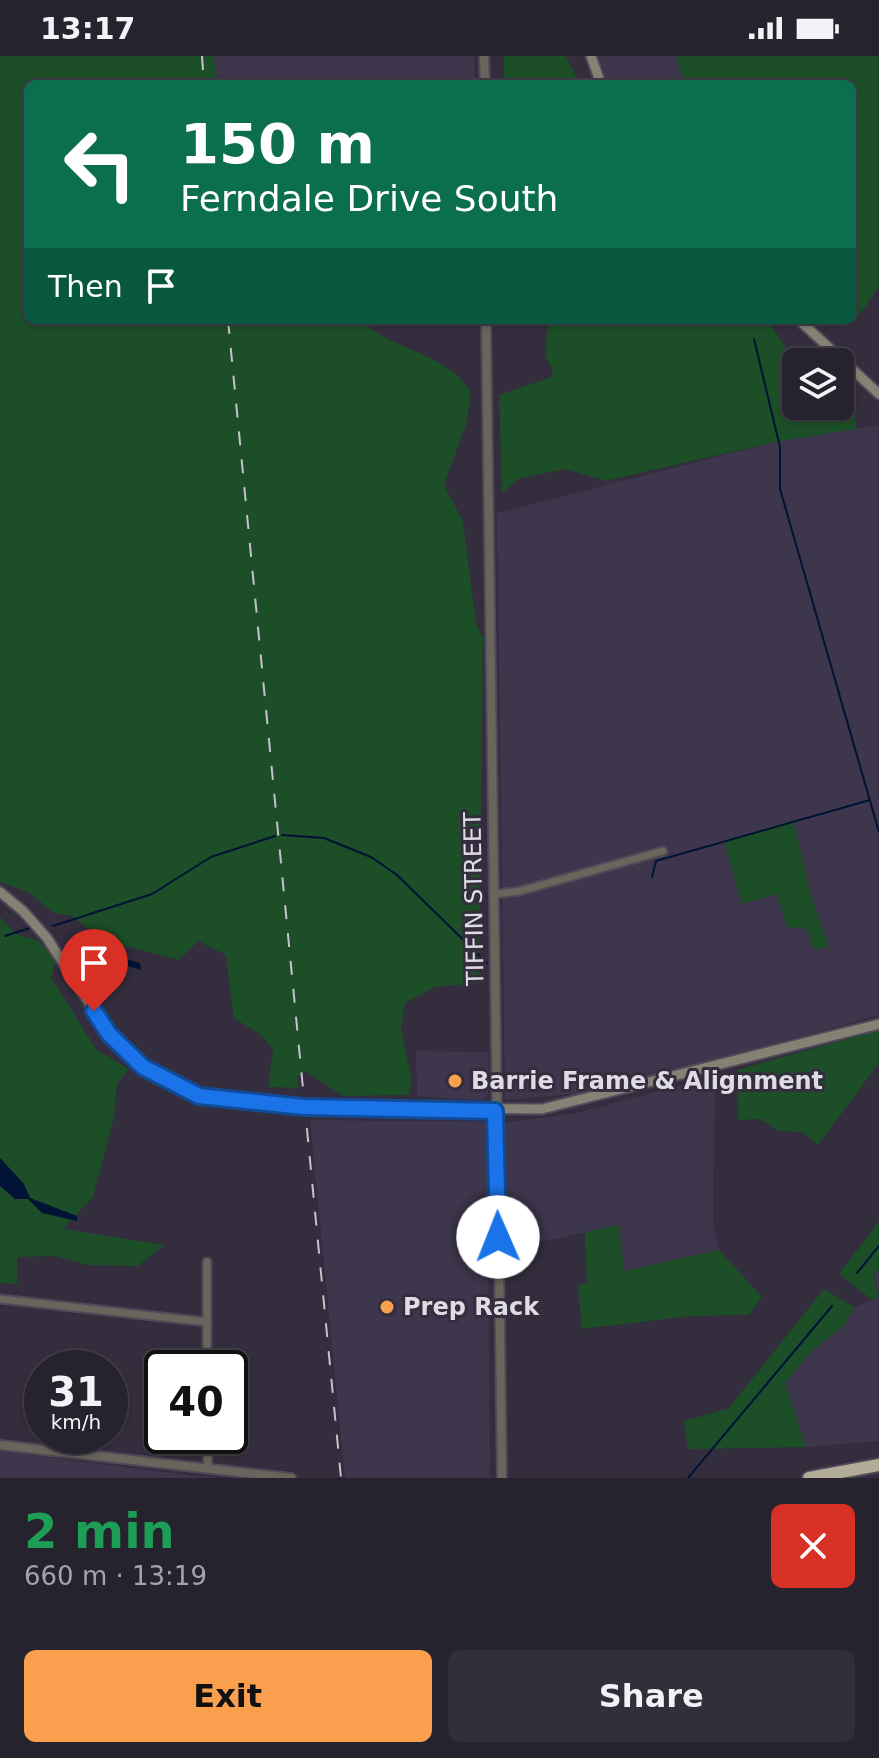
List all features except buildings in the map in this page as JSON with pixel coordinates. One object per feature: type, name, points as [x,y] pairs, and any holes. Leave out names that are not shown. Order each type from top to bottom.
[{"type":"highway","points":[[809,1478],[879,1465]]},
{"type":"main road","points":[[591,56],[600,80]]},
{"type":"main road","points":[[803,324],[879,394]]},
{"type":"main road","points":[[0,892],[23,911],[47,938],[109,1034],[143,1067],[187,1091],[222,1101],[304,1107],[542,1109],[879,1024]]},
{"type":"street","points":[[484,56],[485,80]]},
{"type":"street","name":"TIFFIN STREET","points":[[486,324],[502,1478]]},
{"type":"street","points":[[495,894],[520,891],[663,851]]},
{"type":"street","points":[[207,1262],[207,1350]]},
{"type":"street","points":[[0,1299],[207,1322]]},
{"type":"street","points":[[0,1445],[291,1478]]},
{"type":"street","points":[[208,1454],[208,1468]]},
{"type":"shaded area","points":[[214,56],[474,56],[474,80],[217,80]]},
{"type":"shaded area","points":[[599,56],[676,56],[684,80],[606,80]]},
{"type":"shaded area","points":[[879,425],[879,1015],[598,1092],[505,1100],[497,513],[775,442]]},
{"type":"shaded area","points":[[416,1051],[489,1052],[488,1095],[483,1101],[417,1096]]},
{"type":"shaded area","points":[[715,1076],[713,1224],[719,1250],[624,1271],[619,1225],[504,1250],[503,1123],[577,1113]]},
{"type":"shaded area","points":[[310,1120],[487,1122],[490,1478],[345,1478]]},
{"type":"shaded area","points":[[879,1270],[879,1441],[806,1447],[785,1383],[813,1350],[845,1325],[854,1307],[878,1298],[874,1271]]},
{"type":"shaded area","points":[[0,1451],[179,1474],[219,1478],[0,1478]]},
{"type":"green space","points":[[0,56],[214,56],[217,80],[24,80],[24,324],[365,324],[434,360],[461,379],[471,392],[466,424],[444,485],[463,521],[476,623],[483,638],[479,983],[435,987],[405,1003],[401,1029],[412,1081],[409,1095],[343,1096],[305,1071],[298,1077],[298,1088],[268,1087],[273,1049],[261,1035],[234,1018],[226,955],[198,941],[179,960],[102,940],[72,916],[54,913],[28,892],[0,882]]},
{"type":"green space","points":[[504,56],[566,56],[578,80],[504,80]]},
{"type":"green space","points":[[676,56],[879,56],[879,287],[856,320],[856,80],[684,80]]},
{"type":"green space","points":[[548,324],[770,324],[786,348],[782,348],[782,420],[854,420],[854,406],[856,429],[775,442],[605,481],[566,469],[520,478],[502,493],[499,395],[551,377],[553,369],[545,357]]},
{"type":"green space","points":[[793,820],[812,899],[829,947],[814,950],[807,929],[787,927],[777,894],[742,904],[724,842]]},
{"type":"green space","points":[[0,917],[16,934],[39,941],[56,960],[51,978],[97,1050],[129,1069],[117,1084],[114,1118],[93,1197],[63,1229],[164,1245],[138,1266],[88,1265],[56,1256],[17,1257],[17,1284],[0,1283]]},
{"type":"green space","points":[[879,1030],[879,1063],[818,1145],[802,1132],[779,1131],[760,1119],[738,1120],[737,1070]]},
{"type":"green space","points":[[879,1221],[879,1270],[874,1272],[878,1298],[872,1300],[839,1274]]},
{"type":"green space","points":[[619,1225],[624,1271],[719,1250],[762,1297],[749,1315],[690,1316],[582,1329],[578,1285],[587,1283],[585,1232]]},
{"type":"green space","points":[[824,1289],[854,1307],[845,1325],[813,1350],[785,1383],[806,1447],[688,1449],[684,1421],[729,1408]]},
{"type":"water","points":[[79,941],[91,943],[105,954],[140,963],[141,970],[110,960],[92,968],[76,944]]},
{"type":"water","points":[[0,1158],[24,1184],[30,1198],[77,1216],[77,1221],[42,1213],[28,1199],[15,1199],[0,1186]]},
{"type":"waterway","points":[[754,339],[780,447],[780,489],[879,832]]},
{"type":"waterway","points":[[652,877],[656,861],[870,800]]},
{"type":"waterway","points":[[282,835],[324,838],[371,857],[397,875],[487,963]]},
{"type":"waterway","points":[[53,926],[152,894],[211,857],[275,836]]},
{"type":"waterway","points":[[5,936],[30,928]]},
{"type":"waterway","points":[[857,1273],[879,1246]]},
{"type":"waterway","points":[[688,1478],[832,1306]]},
{"type":"railway","points":[[202,56],[204,80]]},
{"type":"railway","points":[[228,324],[341,1478]]},
{"type":"place","name":"Barrie Frame & Alignment","points":[[455,1081]]},
{"type":"place","name":"Prep Rack","points":[[387,1307]]},
{"type":"route","points":[[94,1011],[109,1034],[143,1067],[199,1096],[222,1101],[304,1107],[495,1111],[498,1237]]}]
